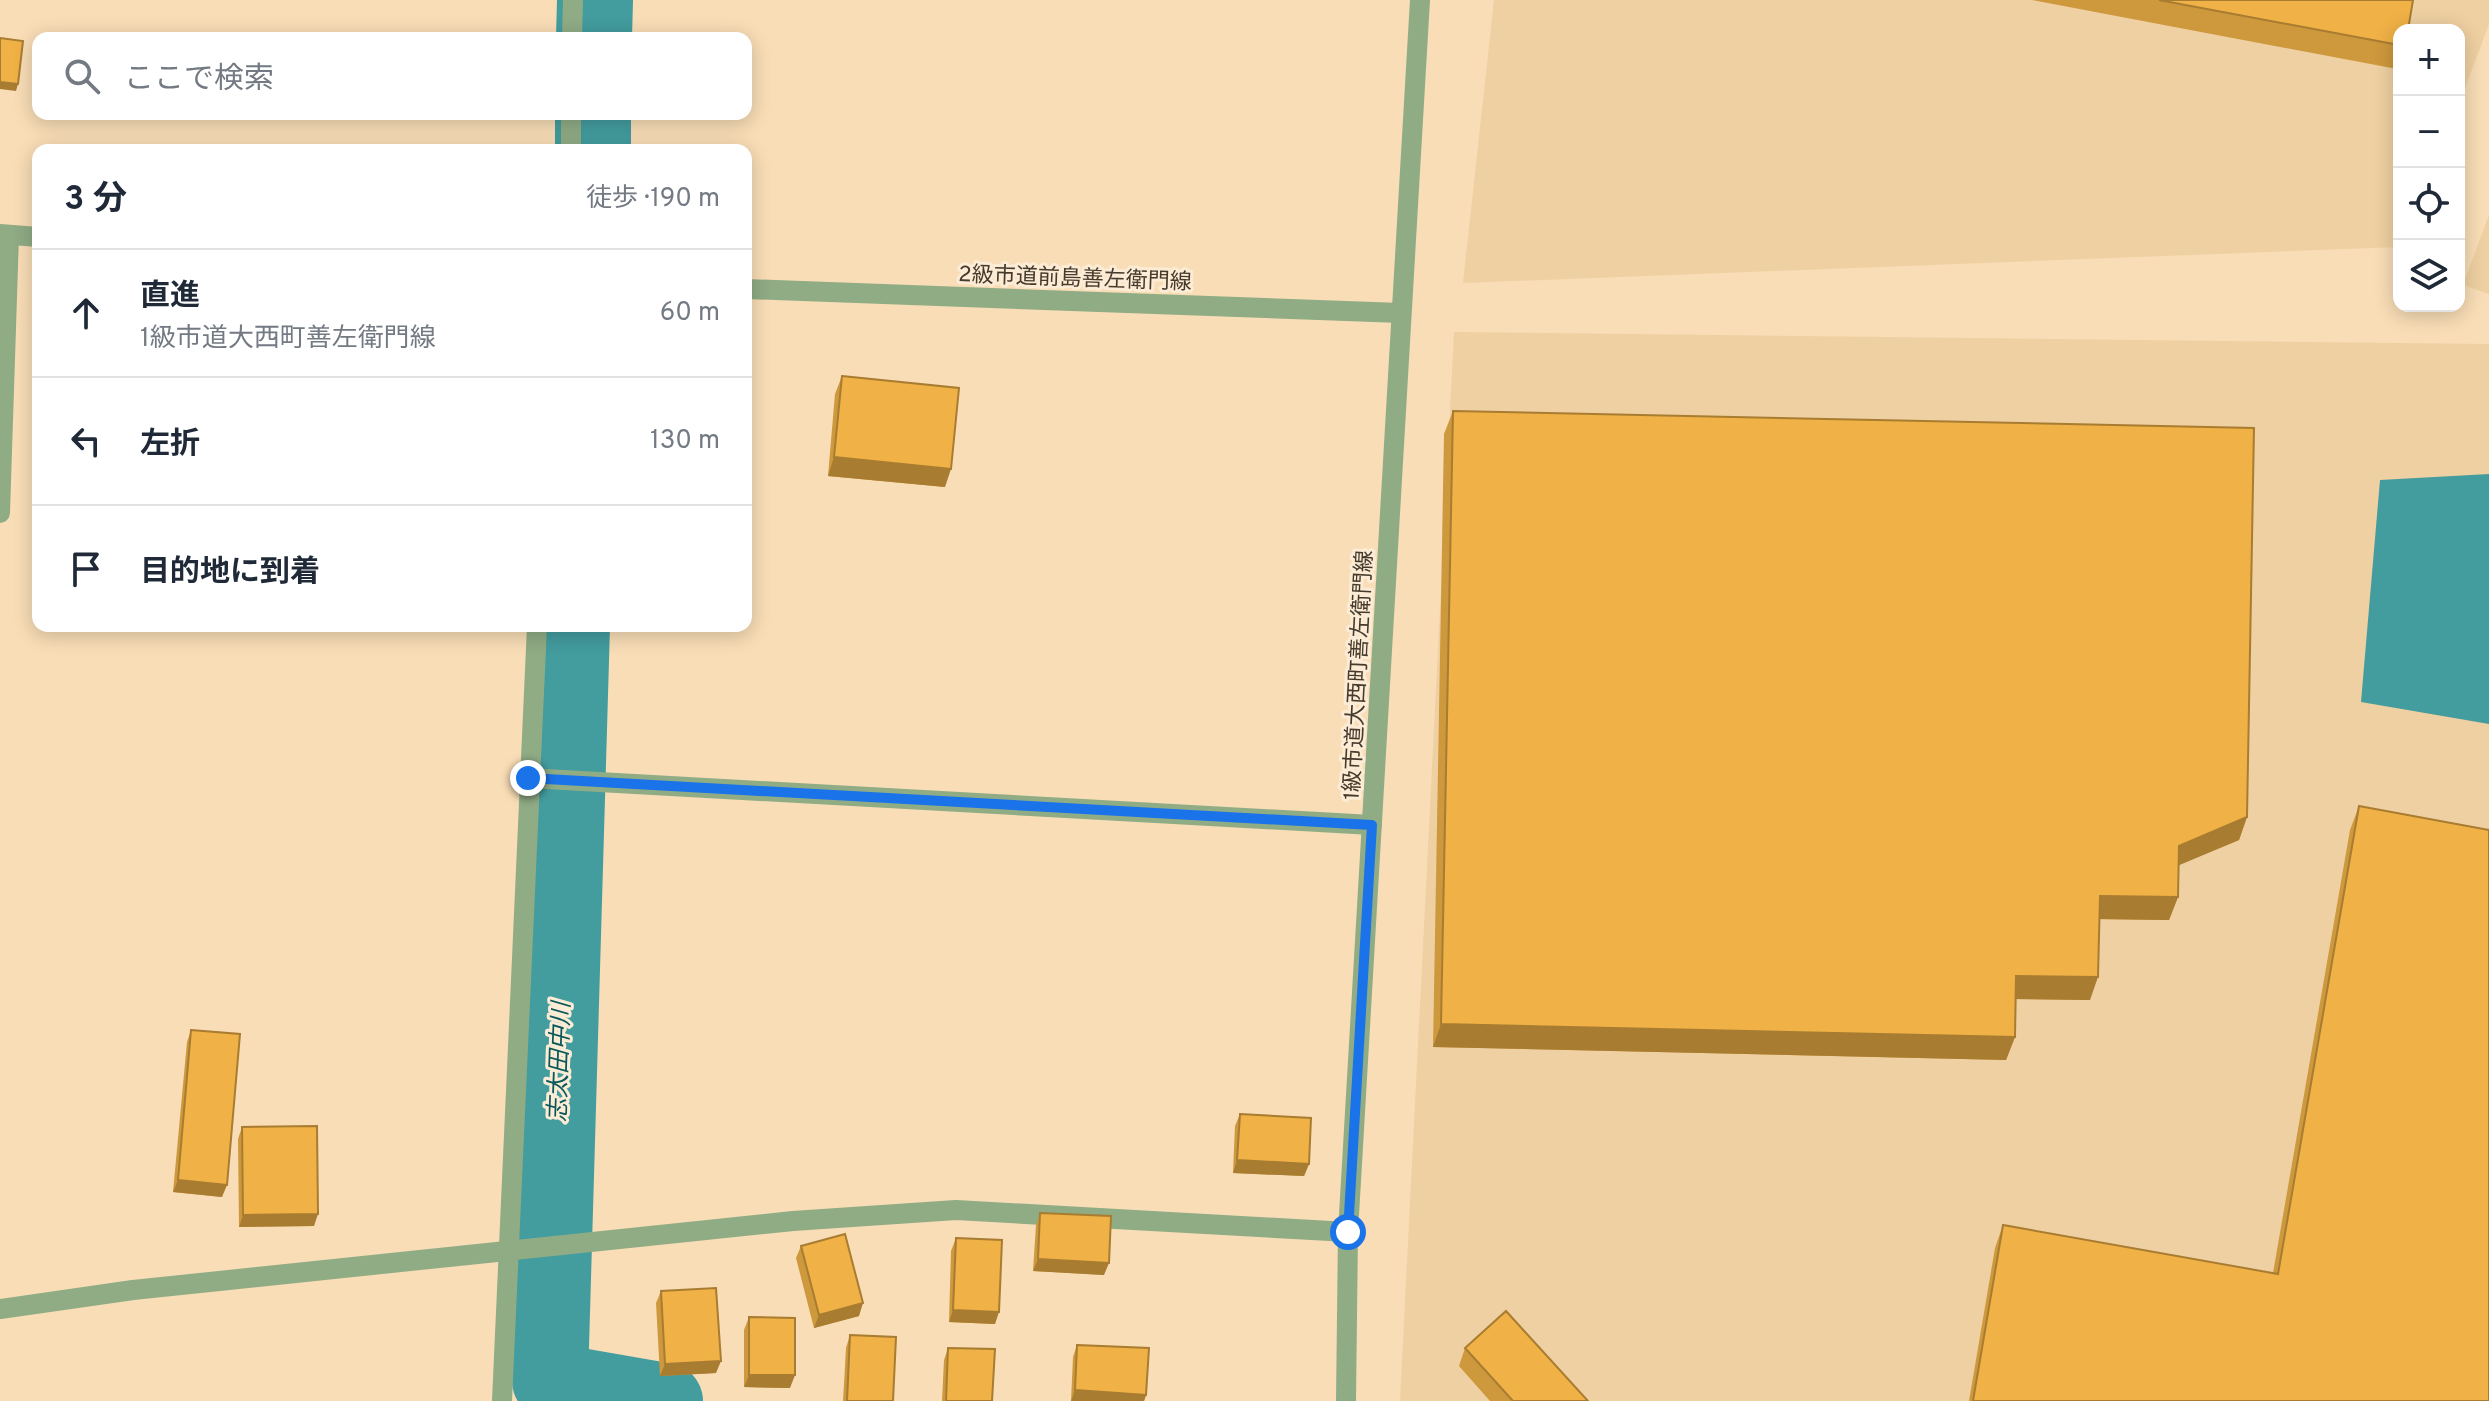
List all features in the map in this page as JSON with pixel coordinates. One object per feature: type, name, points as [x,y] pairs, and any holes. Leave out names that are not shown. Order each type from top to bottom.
[{"type":"street","points":[[572,32],[573,0]]},
{"type":"street","name":"1級市道大西町善左衛門線","points":[[1346,1401],[1348,1232],[1420,0]]},
{"type":"street","points":[[571,120],[571,144]]},
{"type":"street","points":[[0,513],[4,234],[32,236]]},
{"type":"street","name":"2級市道前島善左衛門線","points":[[752,289],[1401,313]]},
{"type":"street","points":[[502,1401],[537,632]]},
{"type":"street","points":[[528,778],[1372,825]]},
{"type":"street","points":[[0,1309],[133,1290],[793,1221],[956,1210],[1348,1232]]},
{"type":"shaded area","points":[[1494,0],[2489,0],[2489,24],[2465,88],[2465,24],[2393,24],[2393,247],[1463,283]]},
{"type":"shaded area","points":[[2489,215],[2489,294],[2465,286]]},
{"type":"shaded area","points":[[1454,332],[2489,344],[2489,1401],[1400,1401]]},
{"type":"water","points":[[2489,474],[2489,724],[2361,702],[2380,480]]},
{"type":"building","points":[[2159,0],[2413,0],[2409,24],[2393,24],[2393,44]]},
{"type":"building","points":[[0,38],[23,41],[18,84],[0,82]]},
{"type":"building","points":[[842,376],[959,388],[951,469],[834,457]]},
{"type":"building","points":[[1453,411],[2254,428],[2247,817],[2179,846],[2178,897],[2100,896],[2098,977],[2016,976],[2015,1037],[1441,1024]]},
{"type":"building","points":[[2359,806],[2489,830],[2489,1401],[1973,1401],[2003,1225],[2278,1274]]},
{"type":"building","points":[[191,1030],[240,1034],[227,1185],[178,1180]]},
{"type":"building","points":[[1240,1114],[1311,1118],[1309,1164],[1237,1160]]},
{"type":"building","points":[[317,1126],[318,1214],[243,1215],[242,1127]]},
{"type":"building","points":[[1040,1213],[1111,1216],[1109,1263],[1038,1259]]},
{"type":"building","points":[[845,1234],[863,1303],[819,1315],[801,1246]]},
{"type":"building","points":[[956,1238],[1002,1240],[999,1312],[953,1310]]},
{"type":"building","points":[[716,1288],[721,1361],[665,1364],[661,1291]]},
{"type":"building","points":[[1506,1311],[1588,1401],[1513,1401],[1465,1348]]},
{"type":"building","points":[[749,1317],[795,1318],[795,1375],[749,1375]]},
{"type":"building","points":[[850,1335],[896,1337],[893,1401],[847,1401]]},
{"type":"building","points":[[1077,1345],[1149,1348],[1146,1395],[1075,1390]]},
{"type":"building","points":[[948,1348],[995,1349],[992,1401],[946,1401]]},
{"type":"waterway","name":"志太田中川","points":[[594,32],[595,0]]},
{"type":"waterway","name":"志太田中川","points":[[593,120],[593,144]]},
{"type":"waterway","name":"志太田中川","points":[[572,632],[550,1381],[665,1401]]},
{"type":"waterway","points":[[549,1401],[550,1381]]},
{"type":"route","points":[[528,778],[1372,825],[1348,1232]]}]
